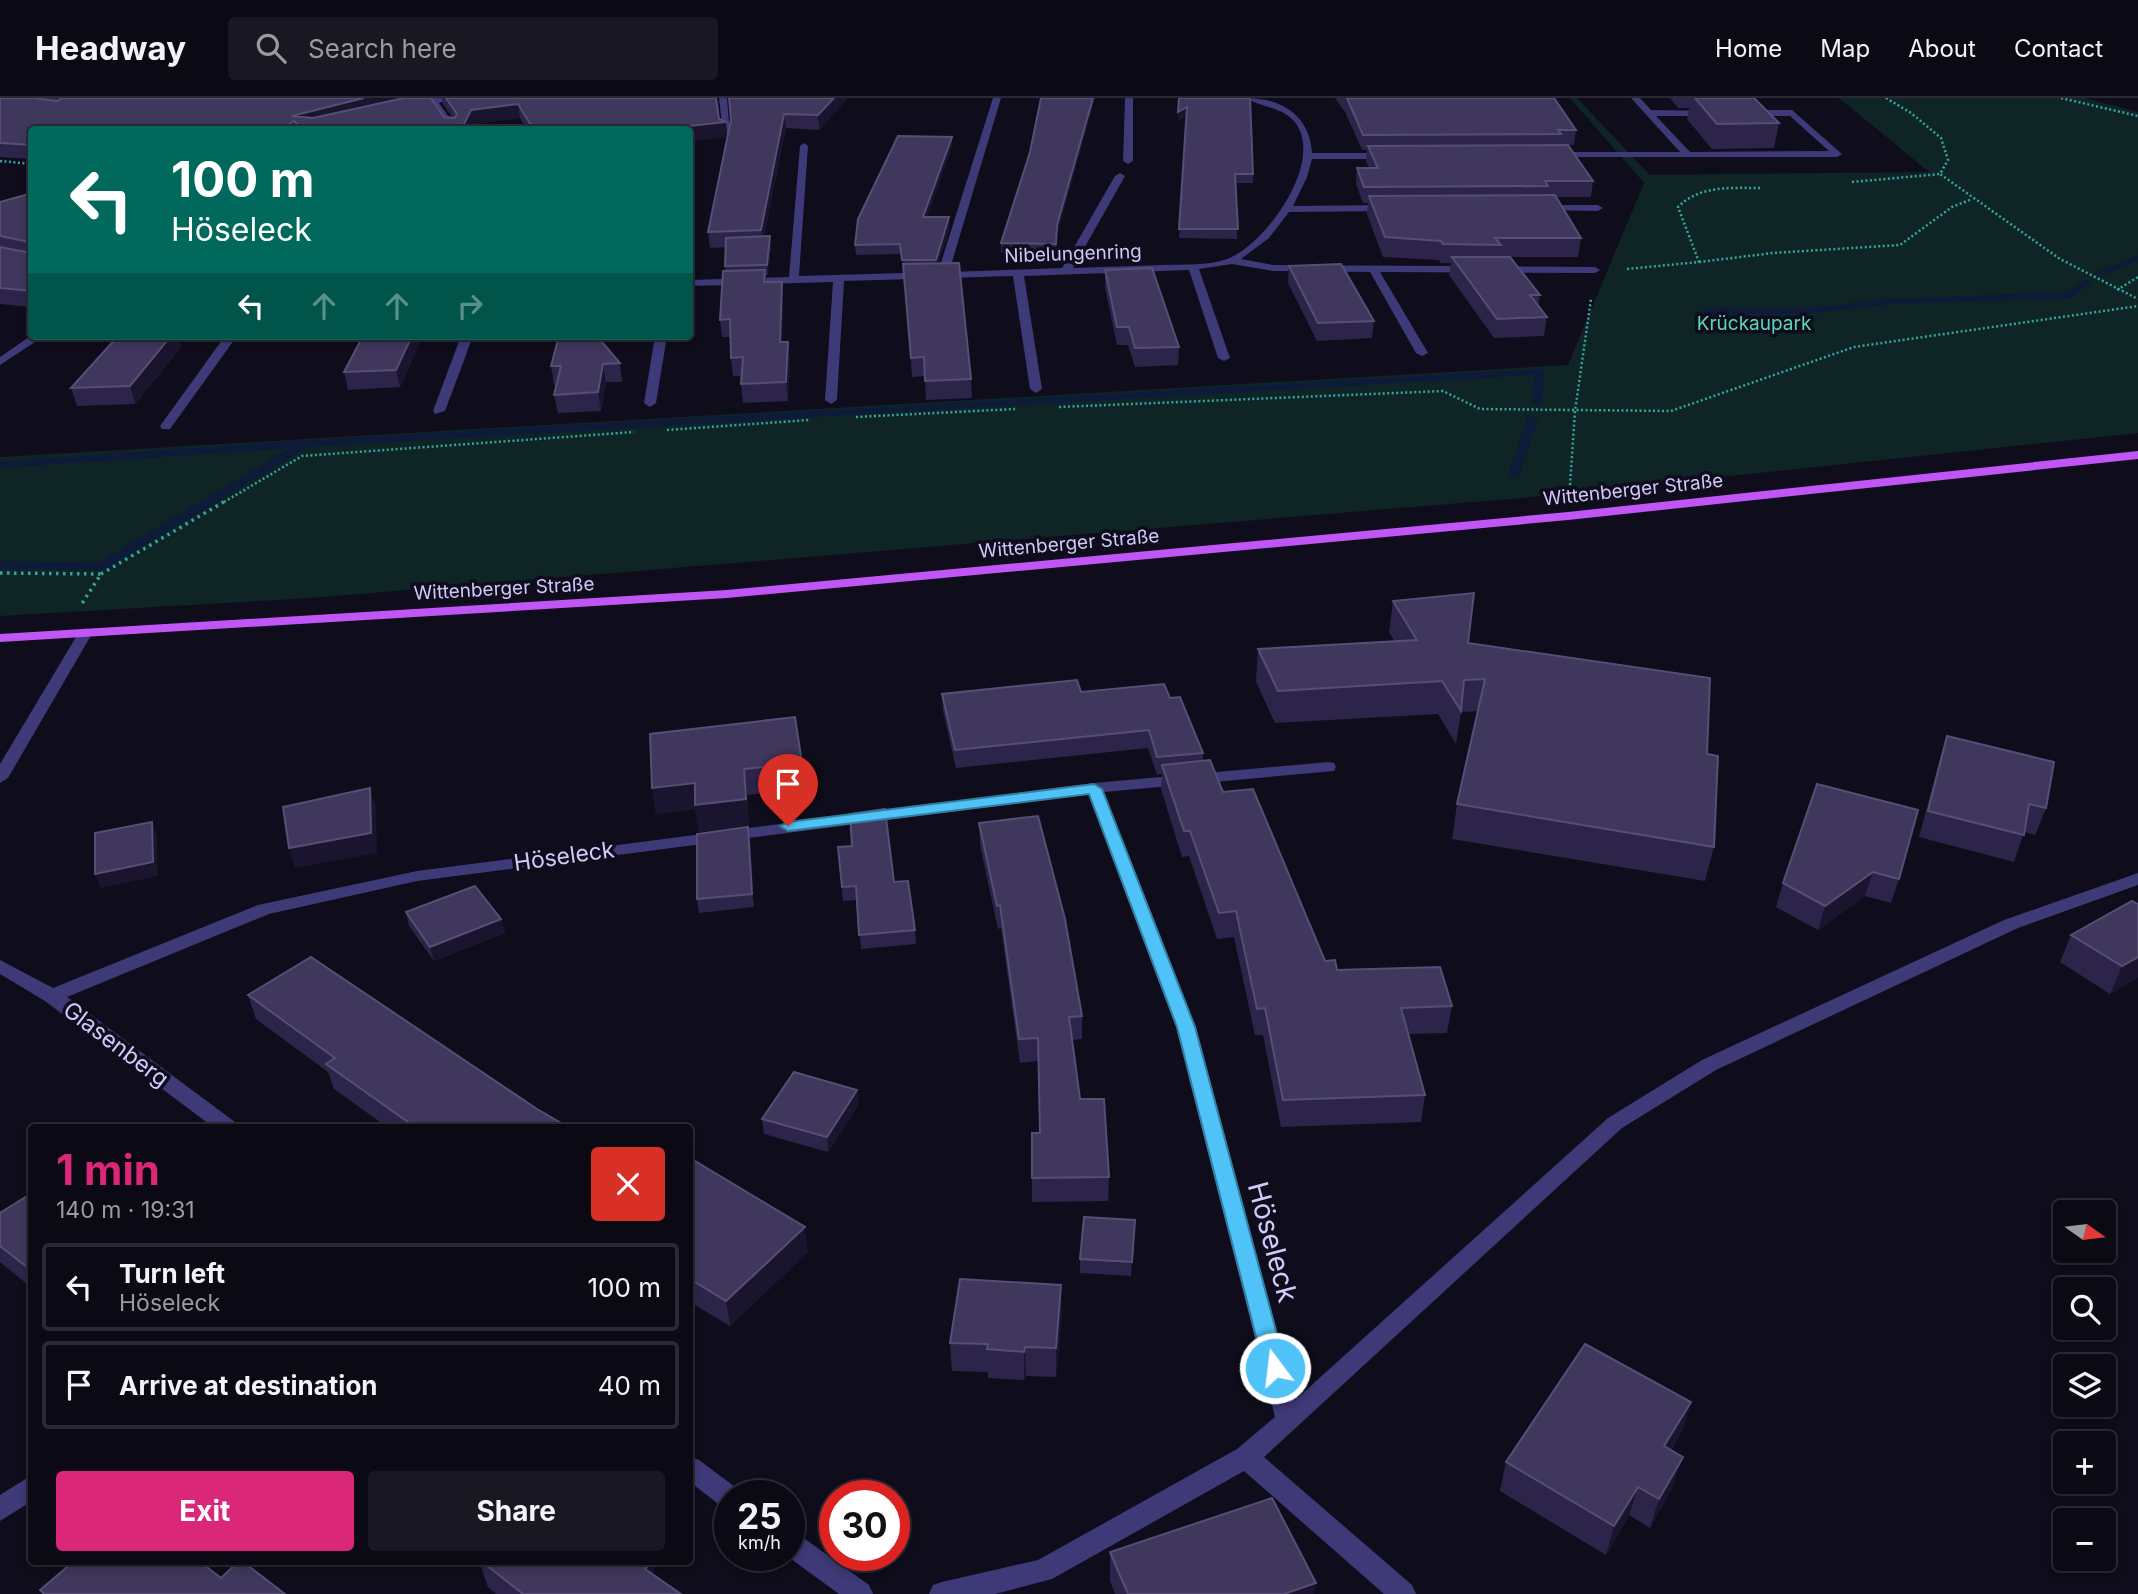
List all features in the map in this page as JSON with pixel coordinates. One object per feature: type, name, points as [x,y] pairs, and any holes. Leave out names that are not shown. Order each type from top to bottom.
[{"type":"main road","name":"Wittenberger Straße","points":[[0,638],[727,594],[1568,516],[2138,455]]},
{"type":"street","points":[[407,107],[449,98]]},
{"type":"street","points":[[723,98],[727,134]]},
{"type":"street","points":[[943,274],[997,98]]},
{"type":"street","points":[[1128,161],[1129,98]]},
{"type":"street","points":[[1250,98],[1267,103],[1298,120],[1309,138],[1309,156],[1404,156]]},
{"type":"street","points":[[1635,98],[1688,155]]},
{"type":"street","points":[[1267,103],[1286,100]]},
{"type":"street","points":[[433,101],[451,126]]},
{"type":"street","points":[[1649,113],[1727,113]]},
{"type":"street","points":[[1538,155],[1837,154],[1793,113],[1740,113]]},
{"type":"street","points":[[794,279],[804,146]]},
{"type":"street","name":"Nibelungenring","points":[[693,283],[1193,267],[1233,261],[1260,244],[1286,209],[1309,156]]},
{"type":"street","points":[[1066,271],[1120,176]]},
{"type":"street","points":[[1286,209],[1408,208]]},
{"type":"street","points":[[1530,208],[1598,208]]},
{"type":"street","points":[[1233,261],[1273,268],[1595,270]]},
{"type":"street","points":[[1193,267],[1224,358]]},
{"type":"street","points":[[1373,268],[1422,353]]},
{"type":"street","points":[[1018,272],[1036,389]]},
{"type":"street","points":[[831,400],[839,278]]},
{"type":"street","points":[[0,362],[32,340]]},
{"type":"street","points":[[166,426],[228,340]]},
{"type":"street","points":[[439,411],[466,340]]},
{"type":"street","points":[[650,403],[660,340]]},
{"type":"street","points":[[0,778],[86,632]]},
{"type":"street","name":"Höseleck","points":[[52,996],[264,909],[417,876],[1094,789],[1328,767]]},
{"type":"street","name":"Höseleck","points":[[1094,789],[1186,1027],[1288,1421]]},
{"type":"street","points":[[942,1594],[1043,1571],[1246,1457],[1615,1123],[1709,1065],[1986,935],[2138,878]]},
{"type":"street","name":"Glasenberg","points":[[0,967],[52,996],[224,1124]]},
{"type":"street","points":[[1246,1457],[1403,1594]]},
{"type":"street","points":[[693,1470],[714,1486]]},
{"type":"street","points":[[0,1510],[28,1489]]},
{"type":"street","points":[[805,1554],[860,1594]]},
{"type":"path","points":[[1885,98],[1911,113],[1941,138],[1948,160],[1940,174]]},
{"type":"path","points":[[2061,98],[2138,116]]},
{"type":"path","points":[[0,161],[28,164]]},
{"type":"path","points":[[1843,183],[1940,174],[2038,245],[2116,290],[2138,299]]},
{"type":"path","points":[[1699,262],[1678,207],[1685,198],[1716,190],[1765,188]]},
{"type":"path","points":[[1568,516],[1575,411],[1595,270],[1773,253],[1900,245],[1914,239],[1955,203],[1974,198]]},
{"type":"path","points":[[2116,290],[2138,276]]},
{"type":"path","points":[[1049,408],[1443,391],[1480,409],[1671,411],[1854,347],[2138,306]]},
{"type":"path","points":[[855,418],[1021,409]]},
{"type":"path","points":[[661,430],[813,420]]},
{"type":"path","points":[[62,635],[101,575],[302,456],[647,431]]},
{"type":"path","points":[[0,573],[101,575]]},
{"type":"green space","name":"Krückaupark","points":[[1570,98],[1577,98],[1650,175],[1929,172],[1839,98],[2085,98],[2138,112],[2138,433],[1522,498],[311,598],[0,616],[0,457],[1568,365],[1644,183]]},
{"type":"building","points":[[0,98],[57,101],[62,98],[364,98],[292,116],[313,118],[404,98],[431,98],[444,117],[455,118],[457,114],[446,98],[716,98],[719,119],[726,122],[690,126],[532,126],[518,104],[471,110],[463,126],[299,126],[294,121],[287,126],[28,126],[28,145],[0,143]]},
{"type":"building","points":[[729,98],[834,98],[818,115],[784,114],[761,230],[708,232],[731,120]]},
{"type":"building","points":[[1041,98],[1093,98],[1057,225],[1056,244],[1001,243],[1030,152]]},
{"type":"building","points":[[1179,98],[1250,98],[1253,174],[1235,174],[1238,229],[1179,229],[1187,107],[1178,112]]},
{"type":"building","points":[[1347,98],[1554,98],[1576,130],[1558,130],[1561,134],[1363,135]]},
{"type":"building","points":[[1695,98],[1754,98],[1779,123],[1717,124]]},
{"type":"building","points":[[898,136],[952,137],[923,217],[949,217],[936,260],[902,260],[900,244],[855,245],[858,219]]},
{"type":"building","points":[[1568,145],[1593,181],[1545,181],[1548,186],[1364,187],[1357,168],[1378,168],[1368,146]]},
{"type":"building","points":[[28,194],[28,242],[0,236],[0,202]]},
{"type":"building","points":[[1555,195],[1581,238],[1495,238],[1501,245],[1443,244],[1441,241],[1385,237],[1369,196]]},
{"type":"building","points":[[770,236],[767,265],[725,266],[726,238]]},
{"type":"building","points":[[28,245],[28,291],[0,288],[0,247],[26,252]]},
{"type":"building","points":[[1452,257],[1510,257],[1540,295],[1530,295],[1547,317],[1497,319]]},
{"type":"building","points":[[959,263],[971,379],[925,381],[924,357],[911,358],[903,264]]},
{"type":"building","points":[[1341,264],[1374,321],[1318,323],[1289,266]]},
{"type":"building","points":[[1152,268],[1179,347],[1135,348],[1129,327],[1117,327],[1105,270]]},
{"type":"building","points":[[765,270],[764,282],[782,282],[780,342],[788,342],[786,382],[741,384],[743,357],[731,358],[730,319],[720,320],[723,271]]},
{"type":"building","points":[[114,340],[168,340],[130,386],[71,388]]},
{"type":"building","points":[[361,340],[410,340],[396,370],[344,372]]},
{"type":"building","points":[[558,340],[600,340],[620,363],[603,364],[598,392],[554,395],[561,366],[551,366]]},
{"type":"building","points":[[1474,593],[1468,643],[1710,678],[1707,754],[1718,756],[1714,847],[1457,804],[1485,679],[1464,680],[1461,711],[1442,681],[1278,691],[1258,649],[1417,640],[1393,601]]},
{"type":"building","points":[[1077,680],[1081,692],[1164,684],[1170,698],[1180,697],[1203,753],[1157,757],[1149,730],[955,750],[942,694]]},
{"type":"building","points":[[795,717],[802,763],[744,769],[746,799],[695,805],[695,783],[652,788],[650,734]]},
{"type":"building","points":[[1947,736],[2054,762],[2046,808],[2029,804],[2024,835],[1928,811]]},
{"type":"building","points":[[1210,760],[1223,792],[1253,789],[1325,961],[1335,960],[1337,970],[1440,967],[1452,1006],[1401,1008],[1425,1095],[1283,1100],[1265,1008],[1257,1009],[1236,911],[1219,913],[1190,831],[1184,831],[1162,765]]},
{"type":"building","points":[[1817,784],[1918,810],[1899,879],[1873,872],[1825,906],[1783,883]]},
{"type":"building","points":[[370,788],[371,833],[289,848],[283,807]]},
{"type":"building","points":[[885,809],[894,882],[908,881],[915,930],[859,935],[856,886],[842,887],[838,847],[852,846],[850,814]]},
{"type":"building","points":[[1038,816],[1065,919],[1082,1016],[1069,1017],[1080,1099],[1104,1099],[1109,1177],[1032,1178],[1032,1133],[1040,1133],[1038,1038],[1019,1039],[1000,905],[997,906],[979,823]]},
{"type":"building","points":[[152,822],[153,862],[95,874],[95,833]]},
{"type":"building","points":[[748,827],[752,894],[697,899],[697,834]]},
{"type":"building","points":[[475,886],[501,919],[430,947],[406,912]]},
{"type":"building","points":[[2132,901],[2138,904],[2138,957],[2122,966],[2071,935]]},
{"type":"building","points":[[311,957],[563,1124],[411,1124],[326,1064],[335,1058],[248,995]]},
{"type":"building","points":[[794,1072],[857,1090],[827,1137],[762,1119]]},
{"type":"building","points":[[693,1160],[805,1227],[726,1301],[693,1281]]},
{"type":"building","points":[[28,1196],[28,1268],[0,1246],[0,1213]]},
{"type":"building","points":[[1084,1217],[1135,1220],[1132,1262],[1080,1259]]},
{"type":"building","points":[[960,1279],[1061,1285],[1056,1348],[1025,1347],[1024,1352],[987,1349],[988,1344],[950,1343]]},
{"type":"building","points":[[1585,1344],[1691,1402],[1664,1446],[1683,1457],[1659,1499],[1638,1487],[1614,1526],[1506,1462]]},
{"type":"building","points":[[1272,1498],[1316,1583],[1284,1594],[1128,1594],[1110,1552]]},
{"type":"building","points":[[69,1565],[204,1565],[221,1578],[235,1565],[247,1565],[285,1594],[44,1594],[40,1590]]},
{"type":"building","points":[[486,1565],[649,1565],[645,1569],[681,1594],[523,1594]]},
{"type":"waterway","points":[[2100,273],[2138,258]]},
{"type":"waterway","points":[[1705,311],[1811,311],[1881,302],[2070,295],[2088,282]]},
{"type":"waterway","points":[[0,465],[294,444],[1540,372],[1537,402]]},
{"type":"waterway","points":[[1514,475],[1532,418]]},
{"type":"waterway","points":[[0,565],[101,567],[303,445]]},
{"type":"route","points":[[788,826],[1094,789],[1186,1027],[1275,1368]]}]
